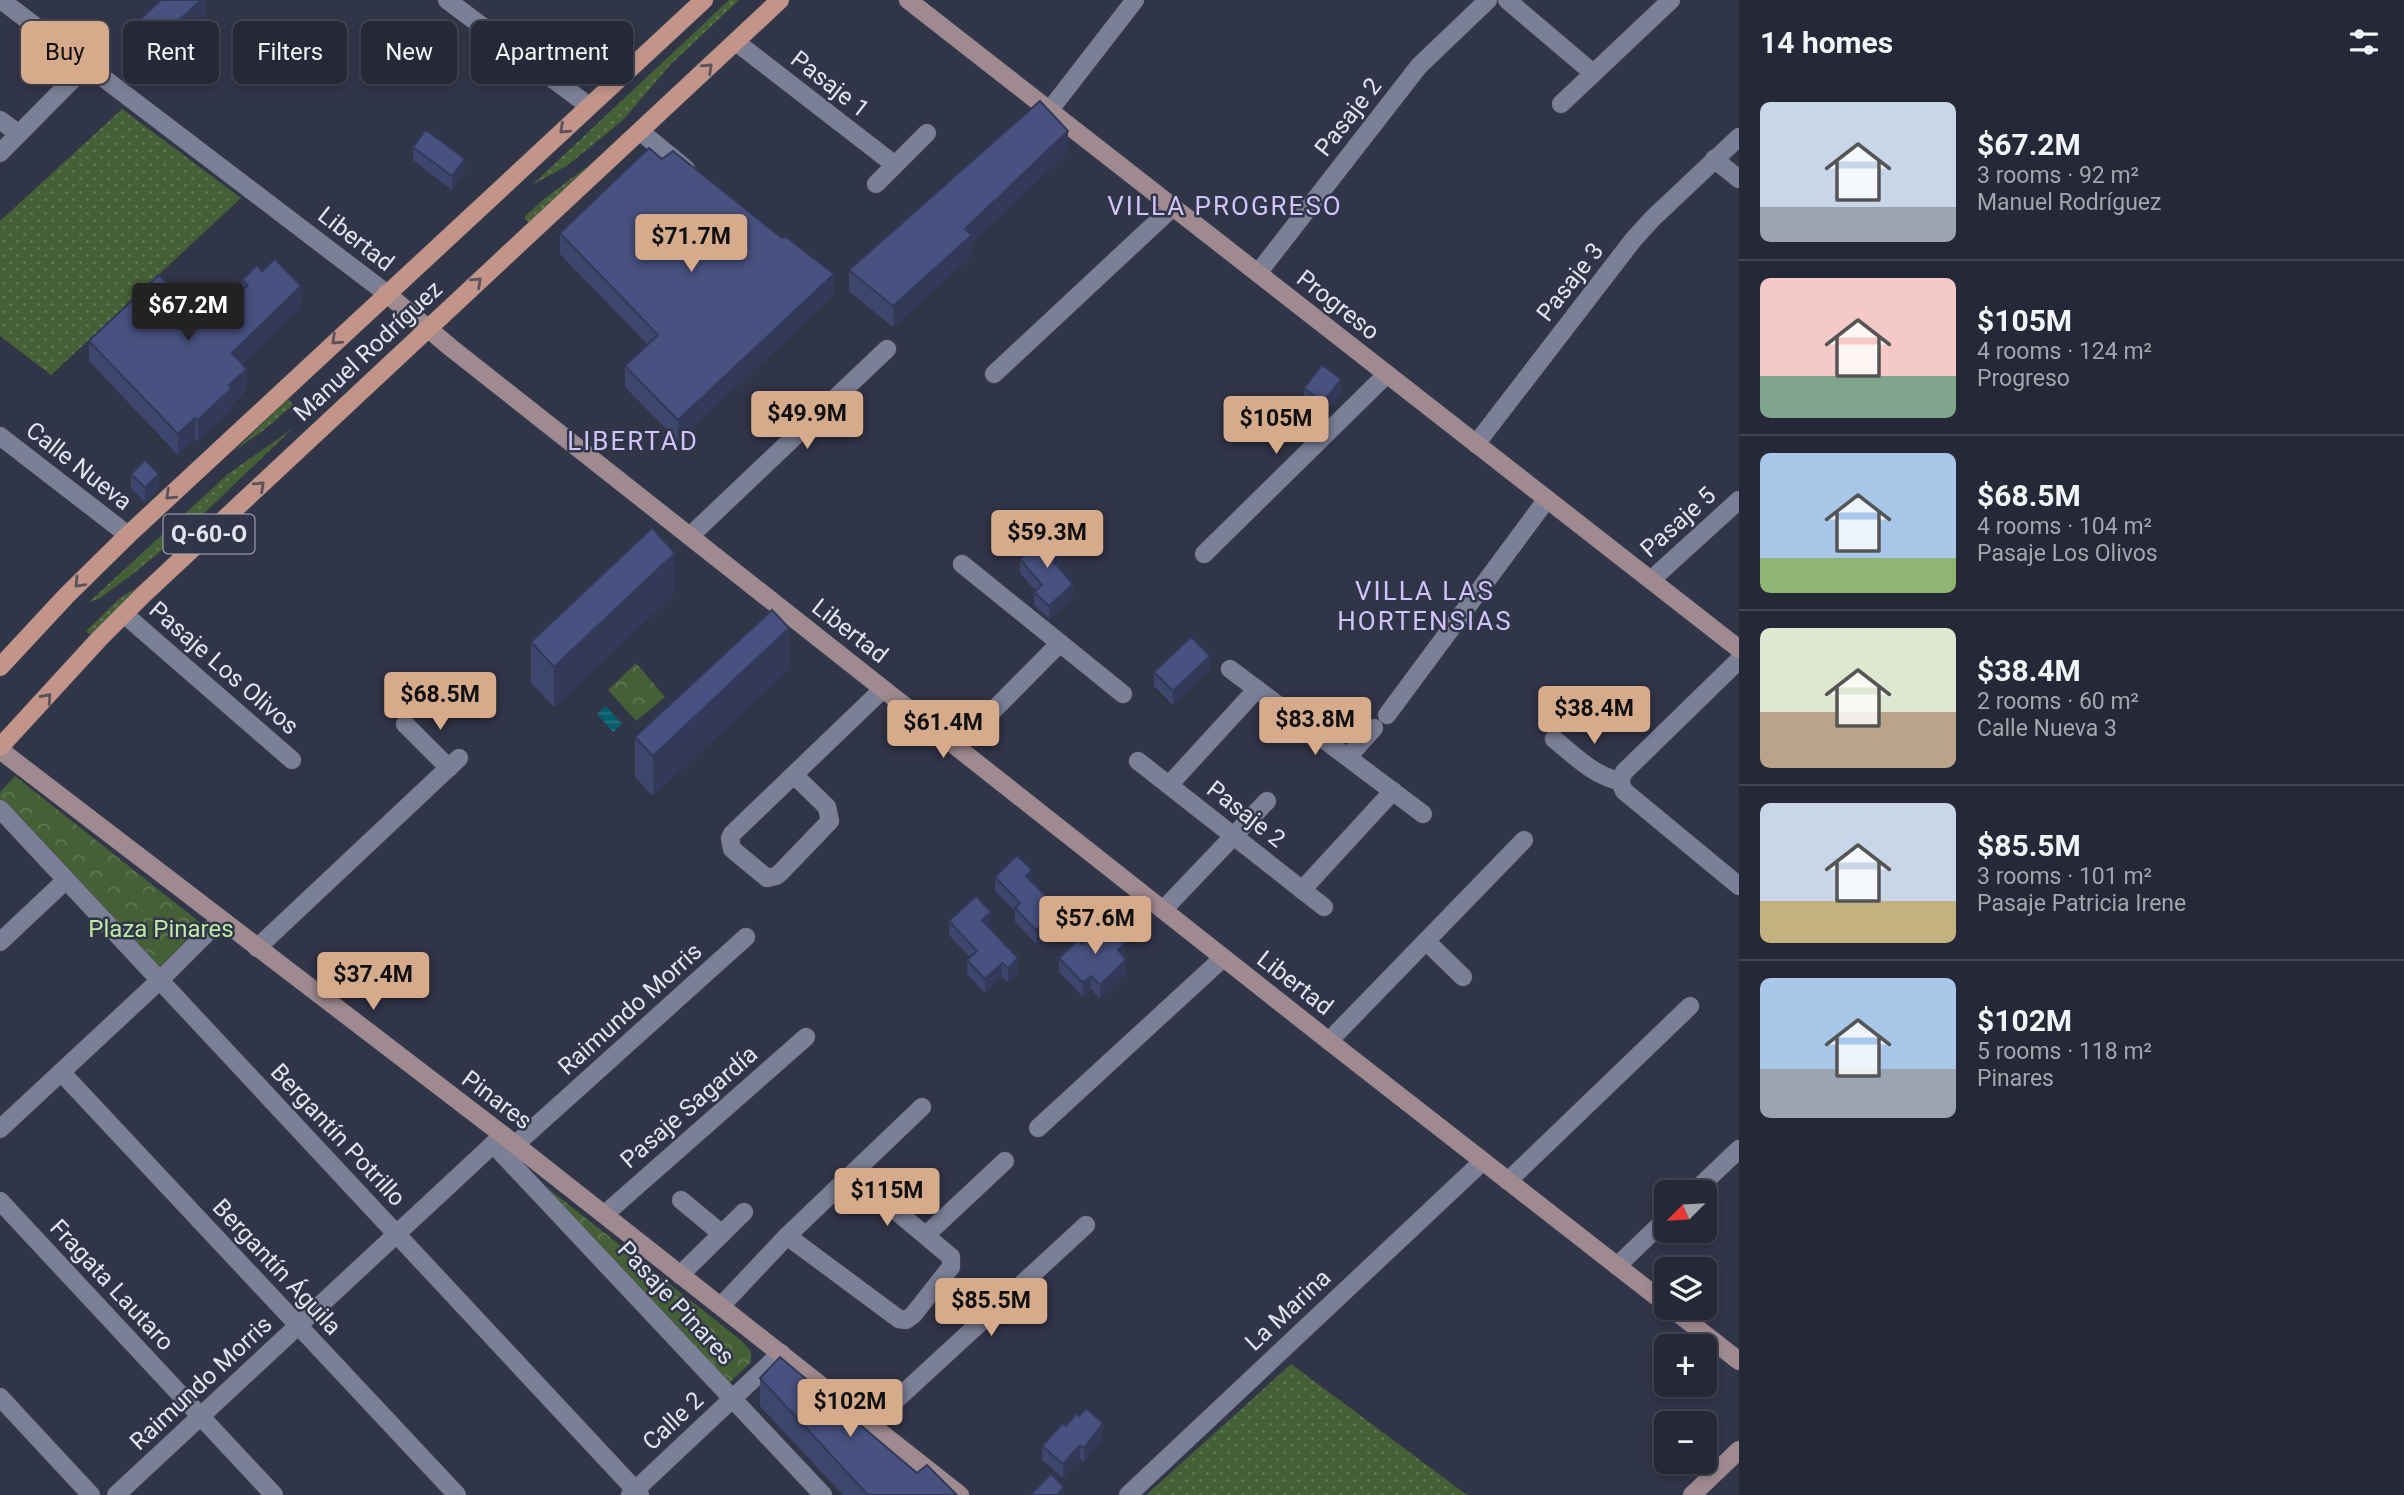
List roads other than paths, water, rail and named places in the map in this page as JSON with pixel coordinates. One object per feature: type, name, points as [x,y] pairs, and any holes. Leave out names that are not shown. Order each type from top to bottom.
[{"type":"main road","name":"Manuel Rodríguez","points":[[0,667],[128,535],[704,0]]},
{"type":"main road","name":"Manuel Rodríguez","points":[[0,749],[124,614],[780,0]]},
{"type":"street","name":"Libertad","points":[[1,0],[29,21]]},
{"type":"street","points":[[447,0],[589,106]]},
{"type":"street","name":"Progreso","points":[[908,0],[1739,649]]},
{"type":"street","points":[[1049,111],[1135,0]]},
{"type":"street","name":"Pasaje 2","points":[[1258,273],[1419,66],[1488,0]]},
{"type":"street","points":[[1507,0],[1594,74]]},
{"type":"street","points":[[1561,104],[1671,0]]},
{"type":"street","name":"Pasaje 1","points":[[736,42],[895,165]]},
{"type":"street","name":"Libertad","points":[[109,82],[386,293],[1223,958],[1654,1295]]},
{"type":"street","points":[[0,153],[68,84]]},
{"type":"street","points":[[0,120],[19,134]]},
{"type":"street","points":[[641,132],[698,178]]},
{"type":"street","points":[[876,184],[927,133]]},
{"type":"street","name":"Pasaje 3","points":[[1476,444],[1633,240],[1739,137]]},
{"type":"street","points":[[1714,159],[1739,179]]},
{"type":"street","points":[[994,374],[1173,207]]},
{"type":"street","points":[[690,536],[887,349]]},
{"type":"street","points":[[1204,554],[1387,374]]},
{"type":"street","name":"Calle Nueva","points":[[0,436],[128,535]]},
{"type":"street","points":[[1387,715],[1547,499]]},
{"type":"street","name":"Pasaje 5","points":[[1651,580],[1739,500]]},
{"type":"street","points":[[962,564],[1123,694]]},
{"type":"street","name":"Pasaje Los Olivos","points":[[124,614],[292,760]]},
{"type":"street","points":[[957,747],[1060,643]]},
{"type":"street","points":[[1739,660],[1624,772],[1620,781],[1624,791],[1739,886]]},
{"type":"street","points":[[1230,669],[1423,814]]},
{"type":"street","points":[[794,775],[827,807],[830,821],[780,873],[767,878],[733,849],[730,838],[794,775],[883,689]]},
{"type":"street","points":[[1169,785],[1257,689]]},
{"type":"street","points":[[257,948],[454,763],[405,724]]},
{"type":"street","points":[[1348,757],[1374,729]]},
{"type":"street","points":[[1554,739],[1596,773],[1607,779],[1620,781]]},
{"type":"street","name":"Pinares","points":[[0,749],[504,1141],[605,1214],[960,1495]]},
{"type":"street","name":"Pasaje 2","points":[[1138,761],[1324,907]]},
{"type":"street","points":[[1302,890],[1393,791]]},
{"type":"street","points":[[1163,910],[1267,801]]},
{"type":"street","name":"Bergantín Potrillo","points":[[0,809],[635,1493]]},
{"type":"street","points":[[1329,1041],[1524,840]]},
{"type":"street","points":[[0,942],[66,880]]},
{"type":"street","points":[[0,1129],[160,980],[220,920]]},
{"type":"street","name":"Raimundo Morris","points":[[116,1495],[397,1234],[746,937]]},
{"type":"street","points":[[1426,940],[1462,977]]},
{"type":"street","points":[[1038,1128],[1223,958]]},
{"type":"street","points":[[1508,1181],[1690,1006]]},
{"type":"street","name":"Pasaje Sagardía","points":[[605,1214],[806,1037]]},
{"type":"street","name":"Bergantín Águila","points":[[61,1072],[457,1495]]},
{"type":"street","points":[[721,1306],[787,1236],[922,1107]]},
{"type":"street","name":"Pasaje Pinares","points":[[504,1141],[733,1399],[823,1495]]},
{"type":"street","points":[[1707,1180],[1739,1149]]},
{"type":"street","points":[[926,1235],[1005,1161]]},
{"type":"street","name":"La Marina","points":[[1128,1495],[1482,1162]]},
{"type":"street","points":[[787,1236],[899,1319],[906,1320],[913,1315],[952,1264],[949,1255],[853,1175]]},
{"type":"street","points":[[681,1200],[722,1234]]},
{"type":"street","name":"Fragata Lautaro","points":[[0,1201],[274,1495]]},
{"type":"street","points":[[680,1275],[744,1212]]},
{"type":"street","points":[[870,1424],[1086,1225]]},
{"type":"street","points":[[1617,1266],[1654,1231]]},
{"type":"street","name":"Libertad","points":[[1686,1320],[1739,1360]]},
{"type":"street","name":"Calle 2","points":[[635,1493],[781,1353]]},
{"type":"street","points":[[0,1397],[91,1495]]},
{"type":"street","points":[[1692,1495],[1739,1450]]},
{"type":"water","points":[[606,706],[622,724],[613,732],[597,714]]},
{"type":"district","name":"VILLA PROGRESO","points":[[1225,206]]},
{"type":"district","name":"LIBERTAD","points":[[633,441]]},
{"type":"district","name":"VILLA LAS HORTENSIAS","points":[[1425,606]]},
{"type":"park label","name":"Plaza Pinares","points":[[161,929]]}]
